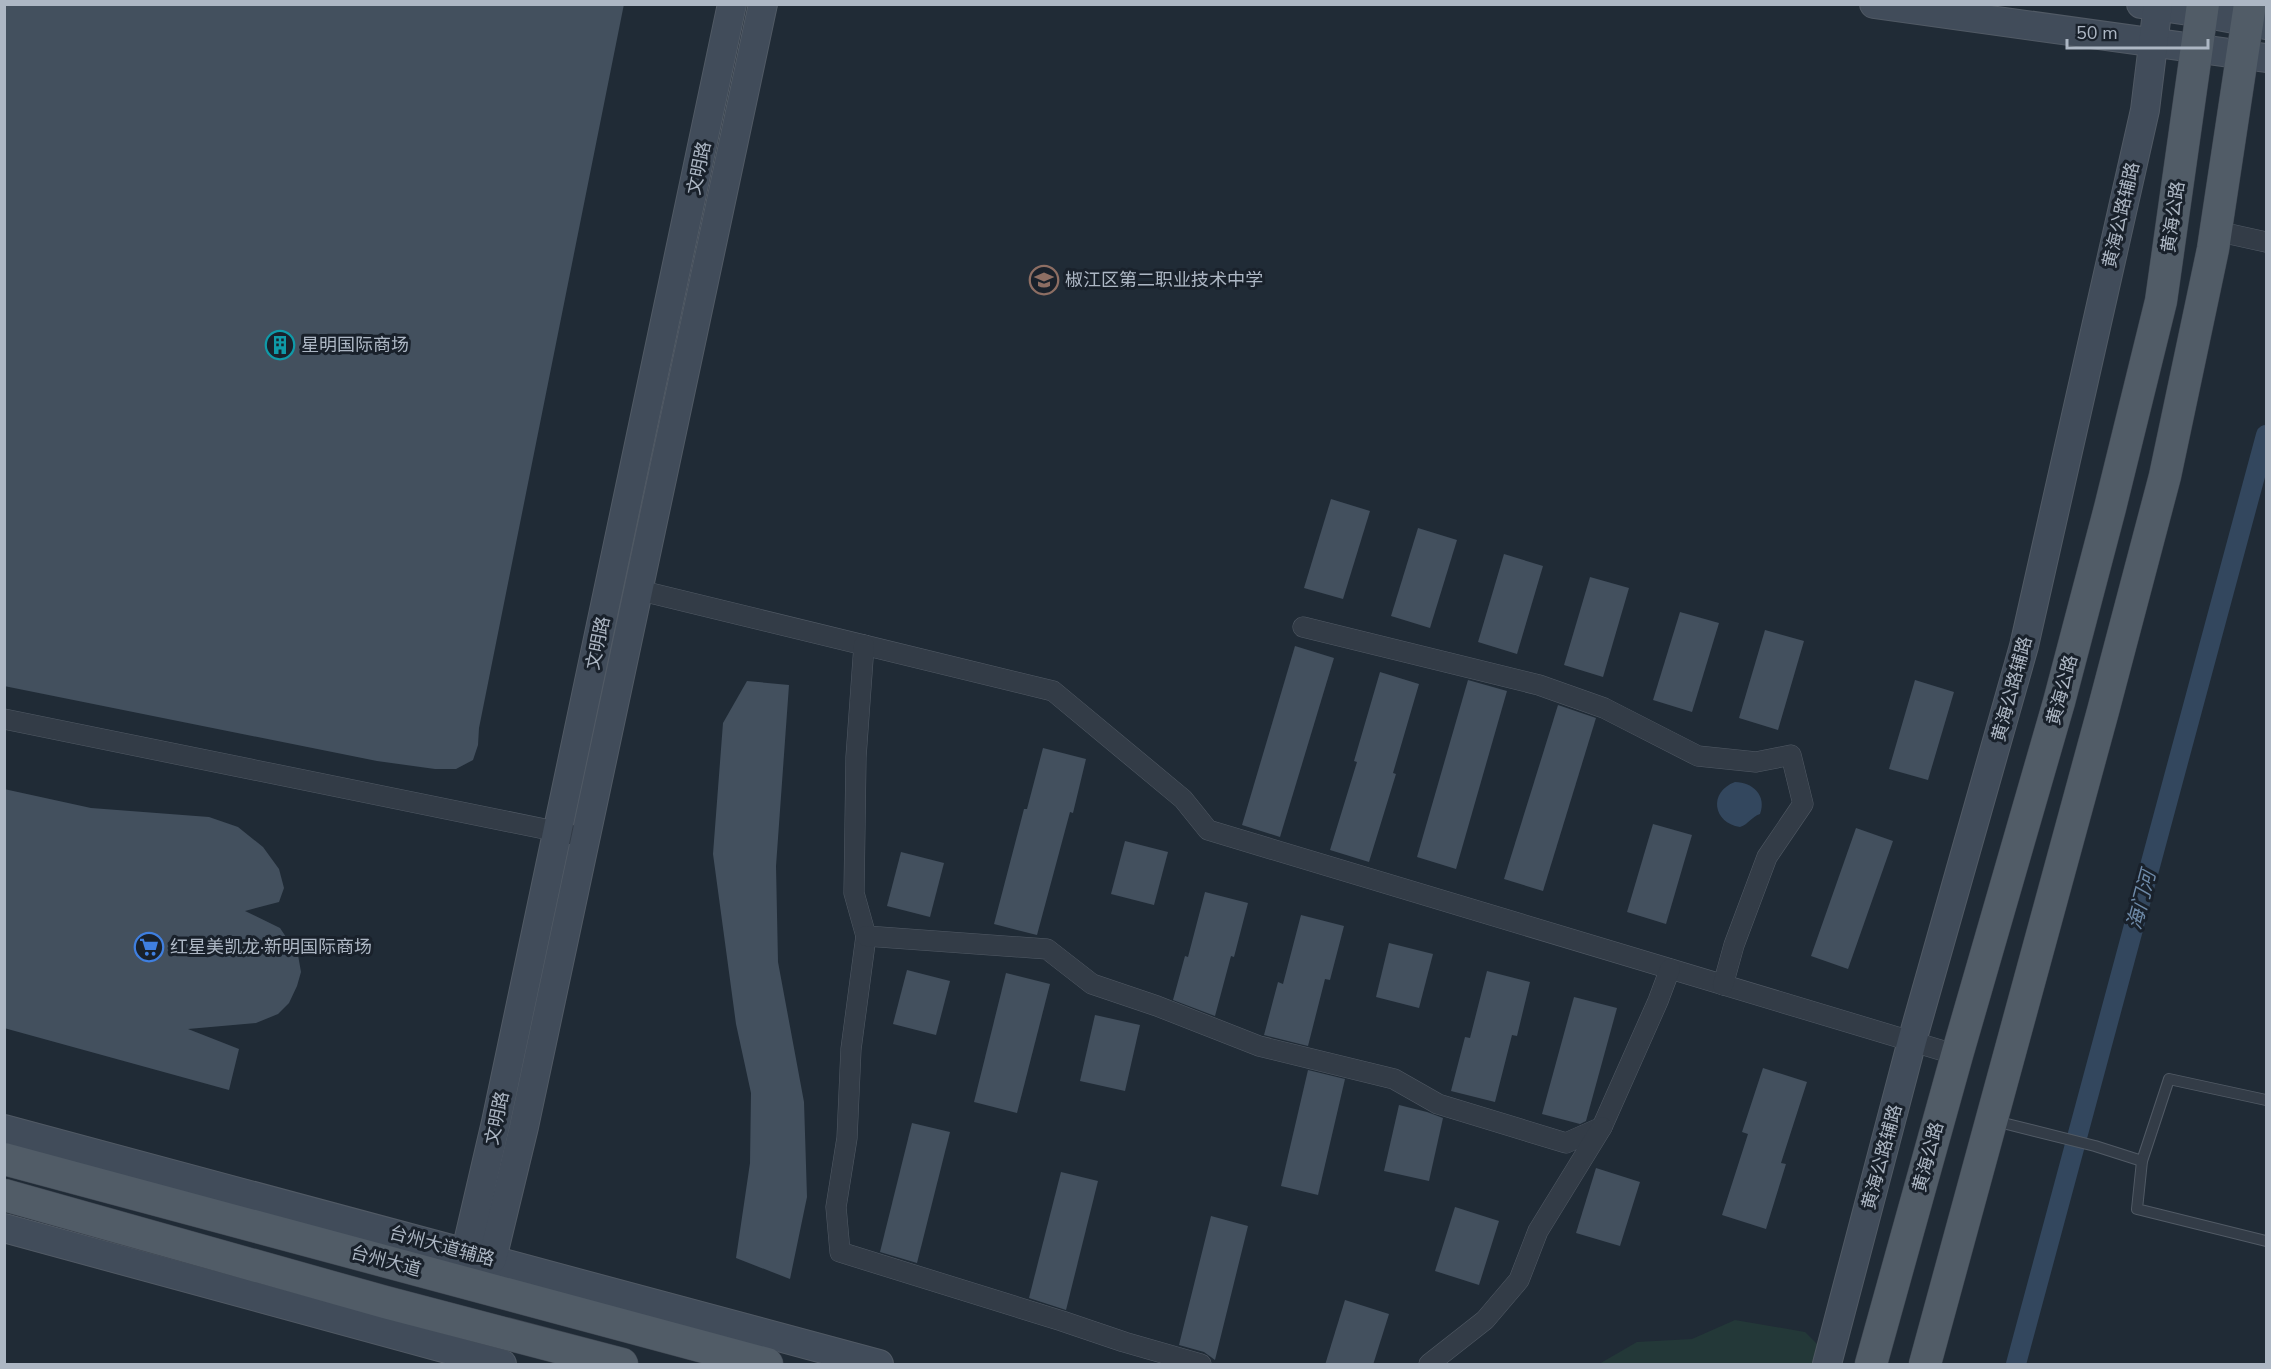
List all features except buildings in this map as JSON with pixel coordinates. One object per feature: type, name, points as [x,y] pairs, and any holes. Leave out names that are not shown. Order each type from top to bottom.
[{"type":"main road","name":"文明路","points":[[472,1264],[524,1127],[571,834],[732,4]]},
{"type":"main road","name":"文明路","points":[[472,1264],[496,1122],[571,834],[638,590],[763,4]]},
{"type":"main road","points":[[1874,4],[2255,57]]},
{"type":"main road","points":[[1925,1365],[2165,476],[2255,57],[2255,17],[2203,9],[2152,5]]},
{"type":"main road","name":"黄海公路辅路","points":[[1827,1365],[1912,1041],[2025,646],[2145,110],[2153,42],[2152,5]]},
{"type":"main road","name":"黄海公路","points":[[1871,1365],[1957,1055],[2059,702],[2161,301],[2203,9]]},
{"type":"main road","points":[[496,1122],[501,1135],[507,1139],[515,1137],[524,1127]]},
{"type":"main road","name":"台州大道辅路","points":[[4,1129],[472,1264],[879,1365]]},
{"type":"main road","name":"台州大道","points":[[4,1159],[472,1264],[767,1365]]},
{"type":"main road","points":[[4,1195],[385,1302],[622,1365]]},
{"type":"main road","points":[[4,1228],[445,1357],[502,1365]]},
{"type":"street","points":[[2216,231],[2266,242]]},
{"type":"street","points":[[638,590],[1053,691],[1183,799],[1208,830],[1957,1055]]},
{"type":"street","points":[[1303,627],[1539,685],[1604,708],[1698,756],[1756,762],[1791,754],[1803,804],[1767,857],[1734,945],[1723,985]]},
{"type":"street","points":[[864,645],[856,756],[854,893],[866,936],[851,1049],[847,1138],[836,1208],[840,1252],[1201,1365]]},
{"type":"street","points":[[4,719],[571,834]]},
{"type":"street","points":[[866,936],[1047,949],[1092,984],[1157,1006],[1259,1046],[1394,1079],[1438,1104],[1566,1143],[1602,1127]]},
{"type":"street","points":[[1429,1365],[1485,1320],[1519,1280],[1538,1231],[1602,1127],[1670,969]]},
{"type":"lane","points":[[2266,1100],[2169,1078],[2142,1161],[2137,1209],[2266,1241]]},
{"type":"lane","points":[[1992,1120],[2095,1146],[2142,1161]]},
{"type":"green space","points":[[1735,1320],[1805,1332],[1826,1353],[1824,1364],[1599,1364],[1637,1342],[1692,1339]]},
{"type":"water","points":[[1735,782],[1753,787],[1762,801],[1760,814],[1740,827],[1724,820],[1717,807],[1721,793]]},
{"type":"waterway","name":"海门河","points":[[2016,1364],[2266,435]]},
{"type":"place","name":"椒江区第二职业技术中学","points":[[1044,280]]},
{"type":"place","name":"星明国际商场","points":[[280,345]]},
{"type":"place","name":"红星美凯龙·新明国际商场","points":[[149,947]]}]
